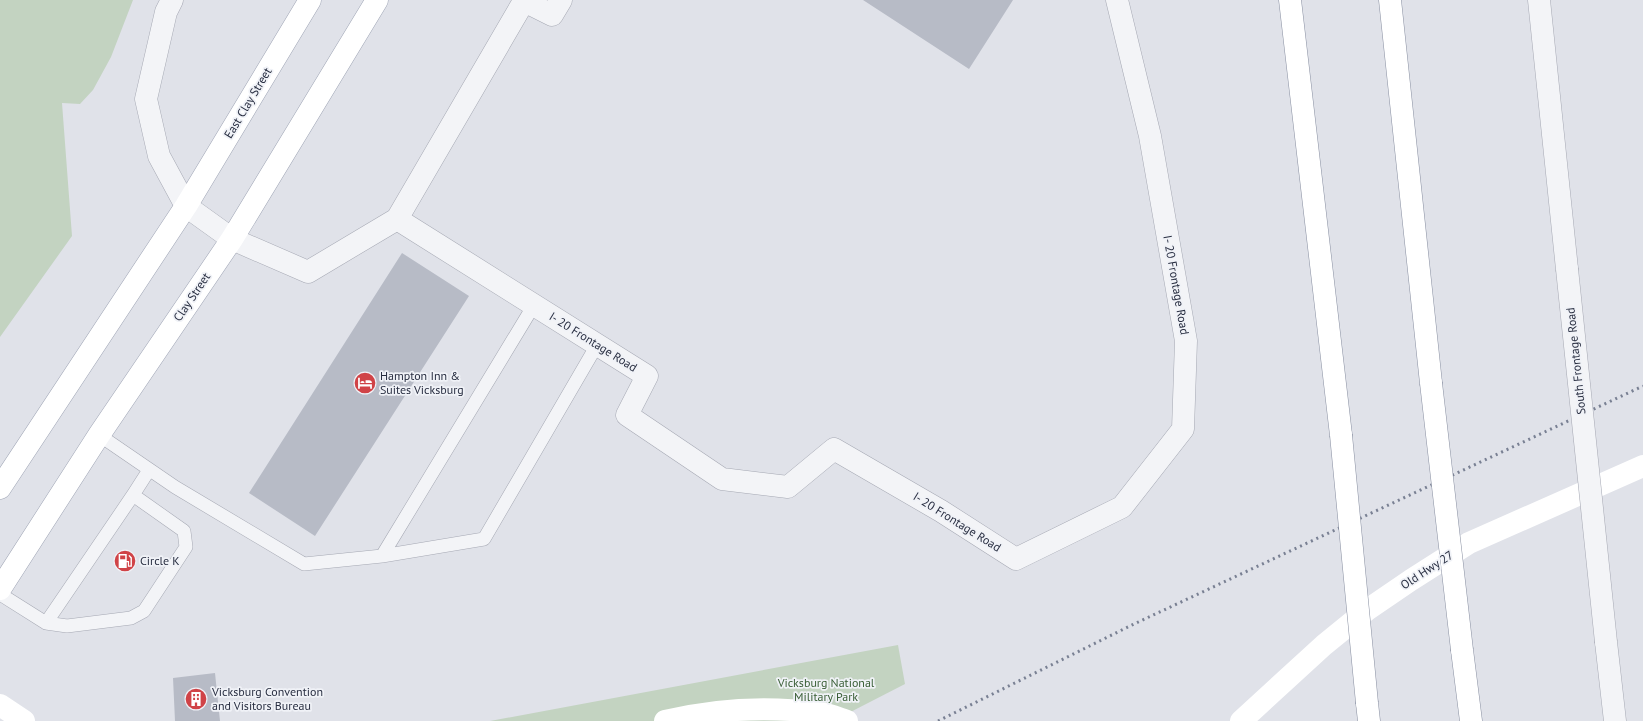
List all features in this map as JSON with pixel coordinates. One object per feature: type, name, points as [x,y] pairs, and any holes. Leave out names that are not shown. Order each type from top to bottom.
[{"type":"main road","name":"East Clay Street","points":[[186,206],[310,0]]},
{"type":"main road","name":"Clay Street","points":[[0,589],[99,435],[232,239],[376,0]]},
{"type":"main road","points":[[1290,0],[1341,435],[1368,712]]},
{"type":"main road","points":[[1390,0],[1471,721]]},
{"type":"main road","points":[[0,488],[186,206]]},
{"type":"main road","name":"Old Hwy 27","points":[[1241,721],[1324,645],[1367,610],[1410,580],[1469,543],[1643,466]]},
{"type":"main road","points":[[0,705],[24,721]]},
{"type":"main road","points":[[665,721],[730,710],[774,709],[822,713],[847,721]]},
{"type":"street","points":[[172,0],[166,12],[146,99],[159,156],[186,206],[232,239],[308,272],[397,219],[524,1],[552,16],[561,0]]},
{"type":"street","name":"I- 20 Frontage Road","points":[[397,219],[647,376],[627,415],[722,479],[788,487],[834,449],[941,511],[1016,559],[1122,507],[1183,428],[1186,341],[1150,136],[1117,0]]},
{"type":"street","name":"South Frontage Road","points":[[1539,0],[1615,721]]},
{"type":"lane","points":[[382,556],[534,305]]},
{"type":"lane","points":[[99,435],[175,487],[304,564],[382,556],[484,539],[597,345]]},
{"type":"lane","points":[[46,623],[149,470]]},
{"type":"lane","points":[[0,594],[46,623],[67,626],[131,618],[144,611],[186,548],[184,531],[133,495]]},
{"type":"green space","points":[[0,0],[133,0],[111,57],[93,90],[80,104],[62,103],[72,236],[0,337]]},
{"type":"green space","name":"Vicksburg National Military Park","points":[[898,645],[905,684],[833,721],[490,721]]},
{"type":"building","points":[[863,0],[1013,0],[969,69]]},
{"type":"building","points":[[402,253],[469,296],[315,536],[249,493]]},
{"type":"building","name":"Vicksburg Convention and Visitors Bureau","points":[[215,673],[220,721],[175,721],[173,678]]},
{"type":"railway","points":[[938,721],[1134,624],[1643,386]]},
{"type":"place","name":"Hampton Inn & Suites Vicksburg","points":[[365,383]]},
{"type":"place","name":"Circle K","points":[[125,561]]},
{"type":"place","name":"Vicksburg Convention and Visitors Bureau","points":[[196,699]]}]
